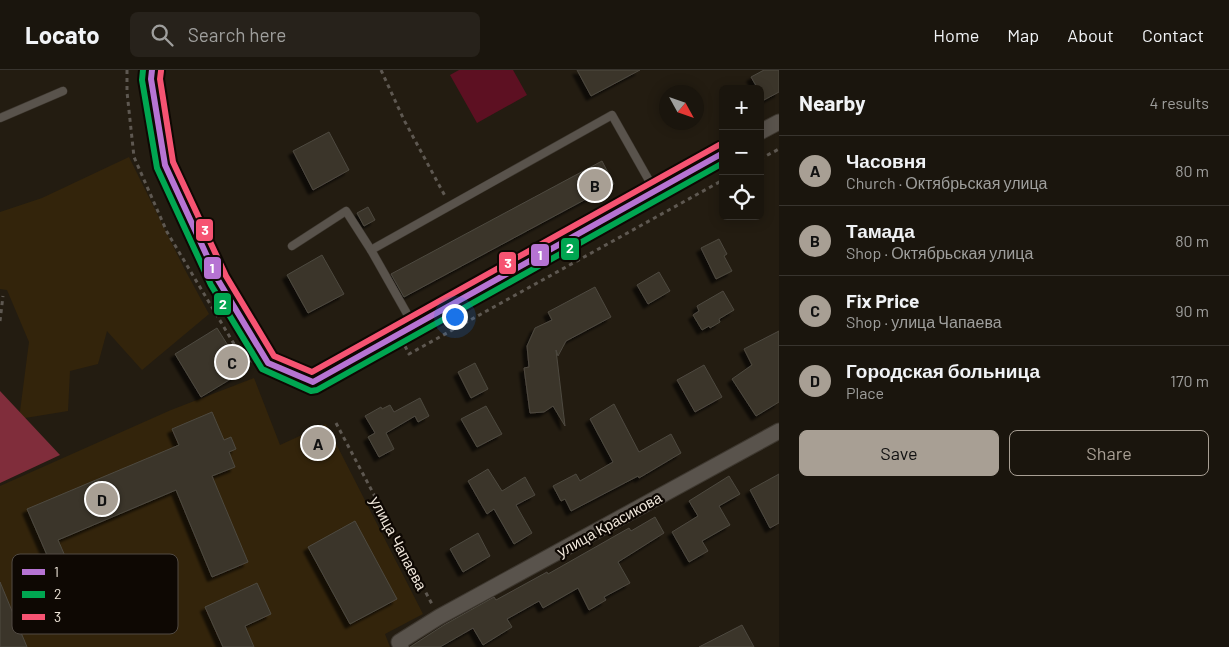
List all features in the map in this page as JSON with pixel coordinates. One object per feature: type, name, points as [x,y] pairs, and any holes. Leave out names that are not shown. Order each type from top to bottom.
[{"type":"street","points":[[152,70],[151,79],[165,165],[218,280],[268,363],[313,382],[719,155]]},
{"type":"street","points":[[764,130],[779,122]]},
{"type":"street","name":"улица Красикова","points":[[439,617],[779,431]]},
{"type":"street","points":[[401,647],[399,642],[439,617]]},
{"type":"lane","points":[[0,118],[63,91]]},
{"type":"lane","points":[[371,250],[612,115],[655,191]]},
{"type":"lane","points":[[292,246],[346,211],[371,250],[414,326]]},
{"type":"path","points":[[381,70],[404,120],[450,205]]},
{"type":"path","points":[[764,158],[779,149]]},
{"type":"path","points":[[398,334],[409,354],[719,182]]},
{"type":"path","points":[[0,321],[4,296]]},
{"type":"path","name":"улица Чапаева","points":[[336,423],[439,617]]},
{"type":"shaded area","points":[[459,70],[513,70],[527,95],[477,123],[450,75]]},
{"type":"shaded area","points":[[129,157],[209,314],[142,370],[107,331],[98,364],[70,371],[68,411],[19,419],[29,342],[7,290],[0,289],[0,212],[42,198]]},
{"type":"shaded area","points":[[254,378],[280,445],[326,424],[423,614],[385,634],[390,647],[0,647],[0,486],[171,410]]},
{"type":"shaded area","points":[[0,391],[60,455],[0,483]]},
{"type":"building","points":[[577,70],[640,70],[591,96]]},
{"type":"building","points":[[764,70],[779,70],[779,92],[764,100],[764,85],[756,85],[751,77]]},
{"type":"building","points":[[329,132],[349,170],[313,190],[293,151]]},
{"type":"building","points":[[602,161],[614,184],[404,297],[391,274]]},
{"type":"building","points":[[368,207],[375,220],[364,226],[357,213]]},
{"type":"building","points":[[719,239],[727,254],[724,256],[732,271],[716,279],[701,248]]},
{"type":"building","points":[[322,255],[344,294],[308,313],[287,275]]},
{"type":"building","points":[[659,272],[670,291],[648,304],[637,285]]},
{"type":"building","points":[[595,287],[611,317],[566,341],[558,356],[556,350],[565,426],[553,406],[544,412],[530,413],[524,368],[529,367],[527,346],[535,328],[552,320],[548,312]]},
{"type":"building","points":[[723,291],[734,310],[719,319],[720,322],[702,330],[693,315],[699,311],[697,306]]},
{"type":"building","points":[[217,328],[244,371],[201,397],[175,354]]},
{"type":"building","points":[[779,331],[779,402],[756,416],[732,379],[752,365],[744,349]]},
{"type":"building","points":[[475,363],[488,389],[471,398],[458,372]]},
{"type":"building","points":[[704,365],[722,397],[695,412],[677,380]]},
{"type":"building","points":[[420,398],[429,416],[418,422],[415,416],[386,433],[394,449],[379,457],[368,437],[375,433],[365,416],[381,407],[382,409],[390,405],[394,412]]},
{"type":"building","points":[[614,404],[639,452],[671,434],[681,453],[639,478],[638,476],[571,511],[565,499],[561,501],[553,486],[576,474],[580,481],[613,462],[590,419]]},
{"type":"building","points":[[486,406],[502,434],[477,447],[461,419]]},
{"type":"building","points":[[212,412],[224,440],[231,437],[236,449],[229,452],[235,467],[212,476],[248,562],[212,577],[176,490],[58,540],[64,554],[47,554],[27,509],[179,445],[172,429]]},
{"type":"building","points":[[488,469],[502,491],[525,477],[535,495],[516,505],[532,533],[514,544],[494,509],[487,514],[468,481]]},
{"type":"building","points":[[779,474],[779,523],[770,528],[750,490]]},
{"type":"building","points":[[729,476],[740,494],[719,506],[730,525],[702,541],[708,551],[689,562],[672,532],[698,516],[689,501]]},
{"type":"building","points":[[655,517],[664,533],[618,562],[630,583],[604,597],[606,600],[589,610],[578,588],[543,608],[539,601],[507,619],[512,627],[483,645],[473,628],[440,647],[410,647],[444,625],[494,597],[496,600],[547,572],[548,574],[629,528],[631,531]]},
{"type":"building","points":[[355,521],[397,599],[350,624],[308,547]]},
{"type":"building","points":[[478,533],[490,556],[463,572],[450,549]]},
{"type":"building","points":[[0,582],[12,611],[12,634],[22,634],[27,647],[0,647]]},
{"type":"building","points":[[257,583],[271,614],[245,626],[254,647],[223,647],[205,607]]},
{"type":"building","points":[[742,625],[754,647],[699,647]]},
{"type":"transit line","name":"2","points":[[143,70],[142,80],[157,168],[211,285],[262,369],[311,391],[317,390],[719,165]]},
{"type":"transit line","name":"1","points":[[152,70],[151,79],[165,165],[218,280],[268,363],[313,382],[719,155]]},
{"type":"transit line","name":"3","points":[[161,71],[160,79],[173,162],[226,276],[274,356],[312,372],[719,145]]},
{"type":"place","name":"Тамада","points":[[595,185]]},
{"type":"place","name":"Fix Price","points":[[232,362]]},
{"type":"place","name":"Часовня","points":[[318,443]]},
{"type":"place","name":"Городская больница","points":[[102,499]]}]
